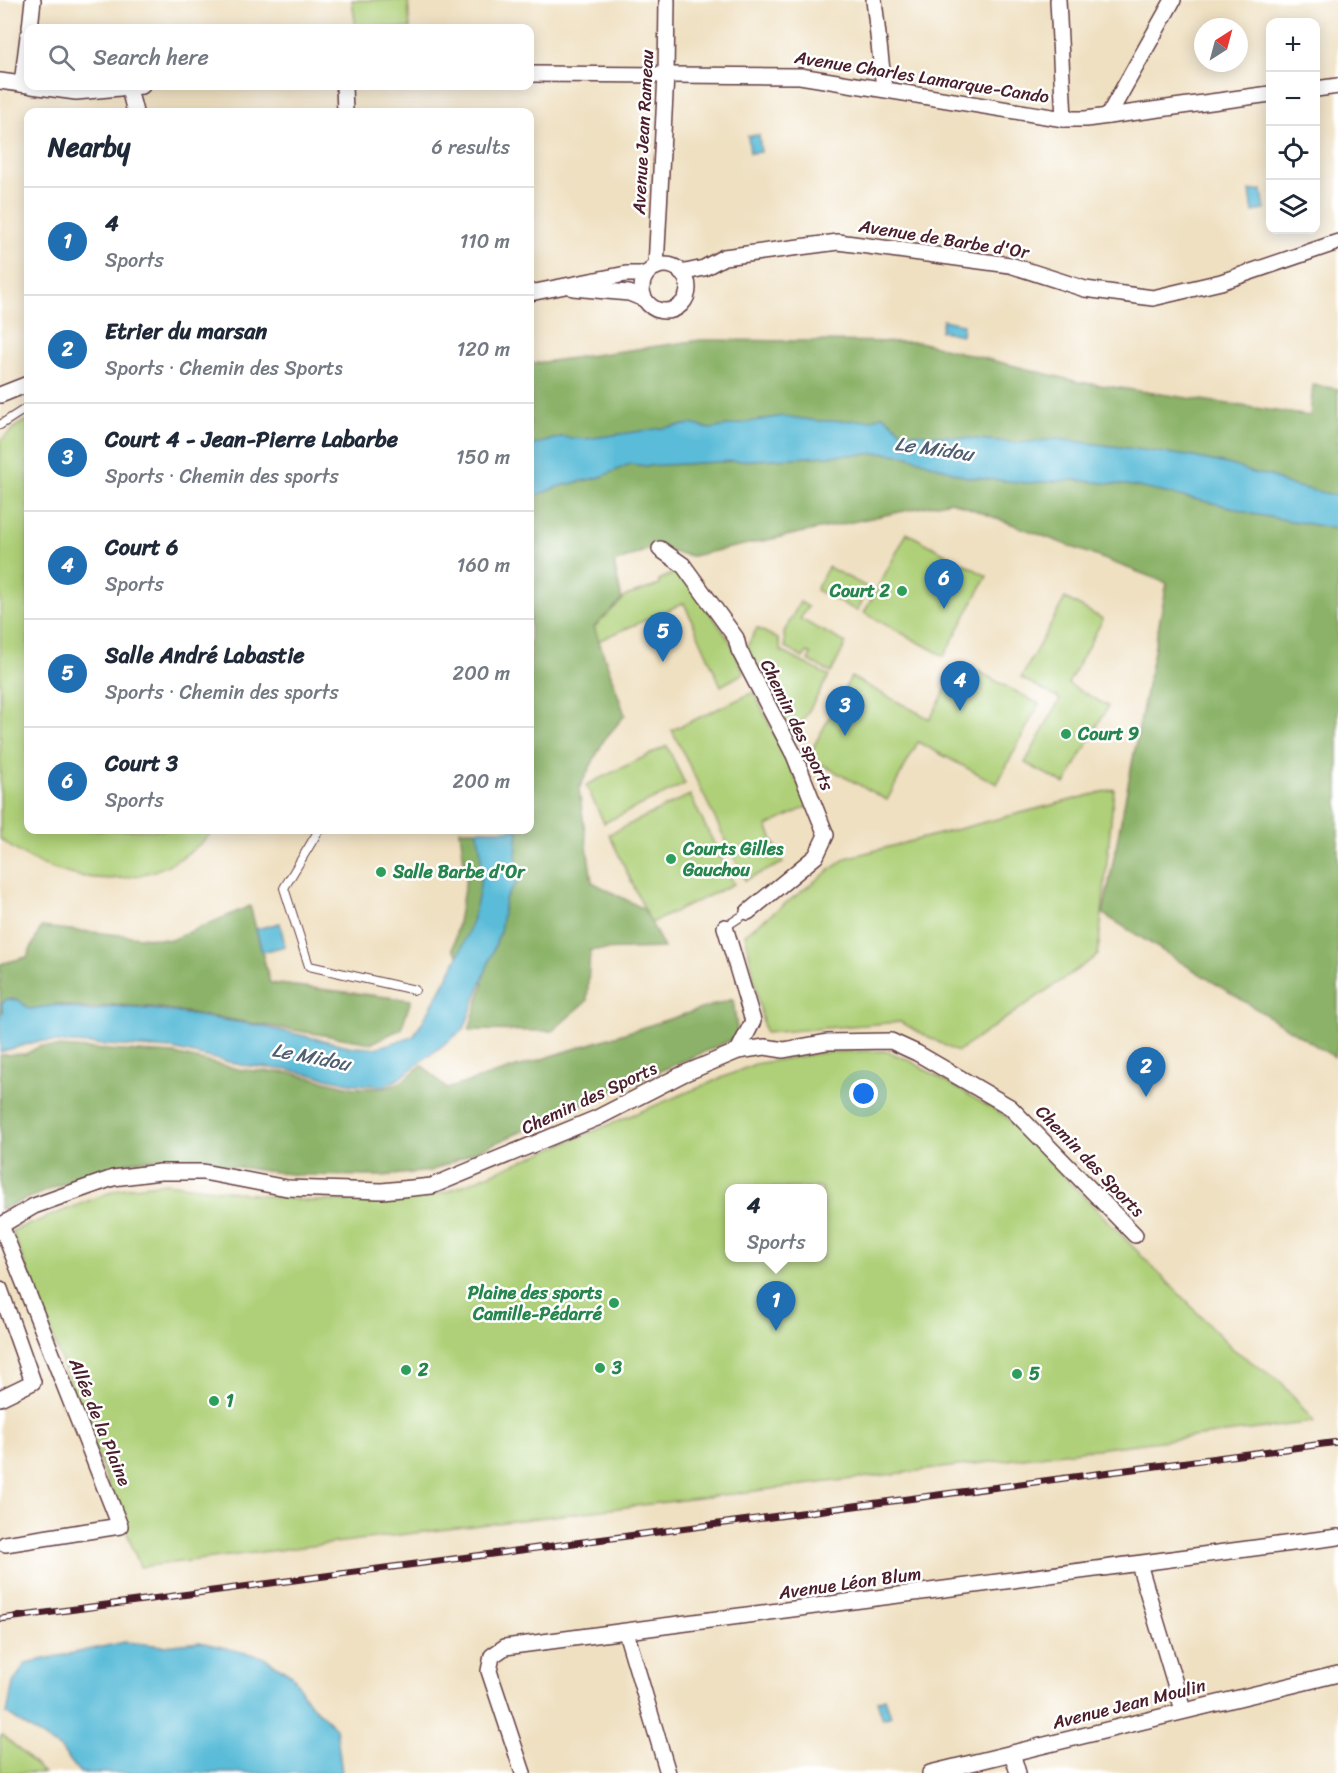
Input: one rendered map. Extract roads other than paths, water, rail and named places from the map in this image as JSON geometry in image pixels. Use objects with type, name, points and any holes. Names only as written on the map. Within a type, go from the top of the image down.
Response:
[{"type":"street","points":[[30,24],[33,0]]},
{"type":"street","name":"Avenue Jean Rameau","points":[[651,270],[666,75],[667,0]]},
{"type":"street","points":[[874,0],[884,88]]},
{"type":"street","points":[[1058,0],[1064,118]]},
{"type":"street","points":[[1108,116],[1173,0]]},
{"type":"street","name":"Avenue Charles Lamarque-Cando","points":[[534,74],[800,76],[1064,118],[1108,116],[1266,95]]},
{"type":"street","points":[[0,81],[24,84]]},
{"type":"street","points":[[1320,88],[1338,86]]},
{"type":"street","points":[[62,90],[76,92],[100,90]]},
{"type":"street","points":[[135,90],[135,108]]},
{"type":"street","points":[[344,90],[345,108]]},
{"type":"street","name":"Avenue de Barbe d'Or","points":[[681,273],[704,268],[724,257],[838,242],[1010,265],[1085,289],[1153,298],[1221,282],[1338,243]]},
{"type":"street","points":[[534,292],[670,266],[681,273],[688,288],[687,296],[678,308],[662,312],[649,306],[644,299],[641,286],[651,270]]},
{"type":"street","points":[[564,288],[629,293],[644,299]]},
{"type":"street","points":[[0,395],[24,386]]},
{"type":"street","name":"Chemin des sports","points":[[660,549],[684,565],[736,638],[739,650],[794,755],[826,835],[816,856],[748,912]]},
{"type":"street","points":[[726,927],[753,1021],[738,1051]]},
{"type":"street","name":"Chemin des Sports","points":[[1,1225],[34,1206],[113,1178],[160,1172],[203,1172],[287,1188],[382,1191],[432,1186],[597,1118],[683,1074],[738,1051],[765,1047],[784,1050],[827,1042],[891,1041],[1010,1107],[1135,1235]]},
{"type":"street","name":"Allée de la Plaine","points":[[1,1225],[120,1526],[5,1544]]},
{"type":"street","points":[[0,1289],[33,1382],[0,1398]]},
{"type":"street","name":"Avenue Léon Blum","points":[[523,1773],[489,1671],[492,1656],[505,1647],[1338,1537]]},
{"type":"street","points":[[1139,1564],[1183,1710]]},
{"type":"street","points":[[626,1632],[668,1773]]},
{"type":"street","name":"Avenue Jean Moulin","points":[[930,1773],[1338,1674]]},
{"type":"street","points":[[1012,1753],[1018,1773]]},
{"type":"lane","points":[[0,425],[24,410]]},
{"type":"lane","points":[[317,834],[284,888],[309,966],[415,990]]},
{"type":"lane","points":[[726,927],[748,912]]},
{"type":"water","points":[[759,135],[761,152],[750,153],[748,136]]},
{"type":"water","points":[[1262,190],[1265,210],[1253,212],[1250,191]]},
{"type":"water","points":[[943,320],[963,324],[962,335],[941,331]]},
{"type":"water","name":"Le Midou","points":[[883,415],[903,432],[1019,443],[1057,439],[1189,456],[1231,465],[1256,474],[1270,475],[1285,484],[1338,496],[1338,529],[1252,514],[1231,507],[1133,486],[1075,480],[1027,483],[966,477],[908,456],[883,453],[647,466],[630,464],[601,477],[560,486],[534,496],[534,445],[561,437],[585,439],[691,424],[710,429],[782,416],[819,421],[871,420]]},
{"type":"water","name":"Le Midou","points":[[477,834],[518,834],[516,856],[521,876],[505,899],[500,932],[464,1029],[398,1079],[384,1086],[354,1084],[290,1070],[241,1065],[173,1049],[39,1041],[0,1052],[0,1013],[3,1012],[1,1005],[6,999],[19,1000],[29,1009],[57,1005],[91,1011],[114,1006],[161,1010],[256,1025],[353,1047],[375,1048],[413,1037],[441,990],[466,938],[475,910],[480,883],[481,856]]},
{"type":"water","points":[[280,923],[285,946],[262,952],[256,929]]},
{"type":"water","points":[[125,1642],[164,1646],[200,1642],[263,1657],[292,1675],[309,1703],[336,1728],[342,1773],[80,1773],[61,1749],[7,1714],[13,1683],[26,1663]]},
{"type":"water","points":[[885,1698],[891,1716],[883,1719],[877,1701]]},
{"type":"railway","points":[[0,1619],[1338,1442]]},
{"type":"place","name":"Court 2","points":[[902,591]]},
{"type":"place","name":"Court 3","points":[[944,609]]},
{"type":"place","name":"Salle André Labastie","points":[[663,662]]},
{"type":"place","name":"Court 6","points":[[960,711]]},
{"type":"place","name":"Court 9","points":[[1066,734]]},
{"type":"place","name":"Court 4 - Jean-Pierre Labarbe","points":[[845,736]]},
{"type":"place","name":"Courts Gilles Gauchou","points":[[671,859]]},
{"type":"place","name":"Salle Barbe d'Or","points":[[381,872]]},
{"type":"place","name":"Etrier du marsan","points":[[1146,1097]]},
{"type":"place","name":"Plaine des sports Camille-Pédarré","points":[[614,1303]]},
{"type":"place","name":"4","points":[[776,1331]]},
{"type":"place","name":"3","points":[[600,1368]]},
{"type":"place","name":"2","points":[[406,1370]]},
{"type":"place","name":"5","points":[[1017,1374]]},
{"type":"place","name":"1","points":[[214,1401]]}]
